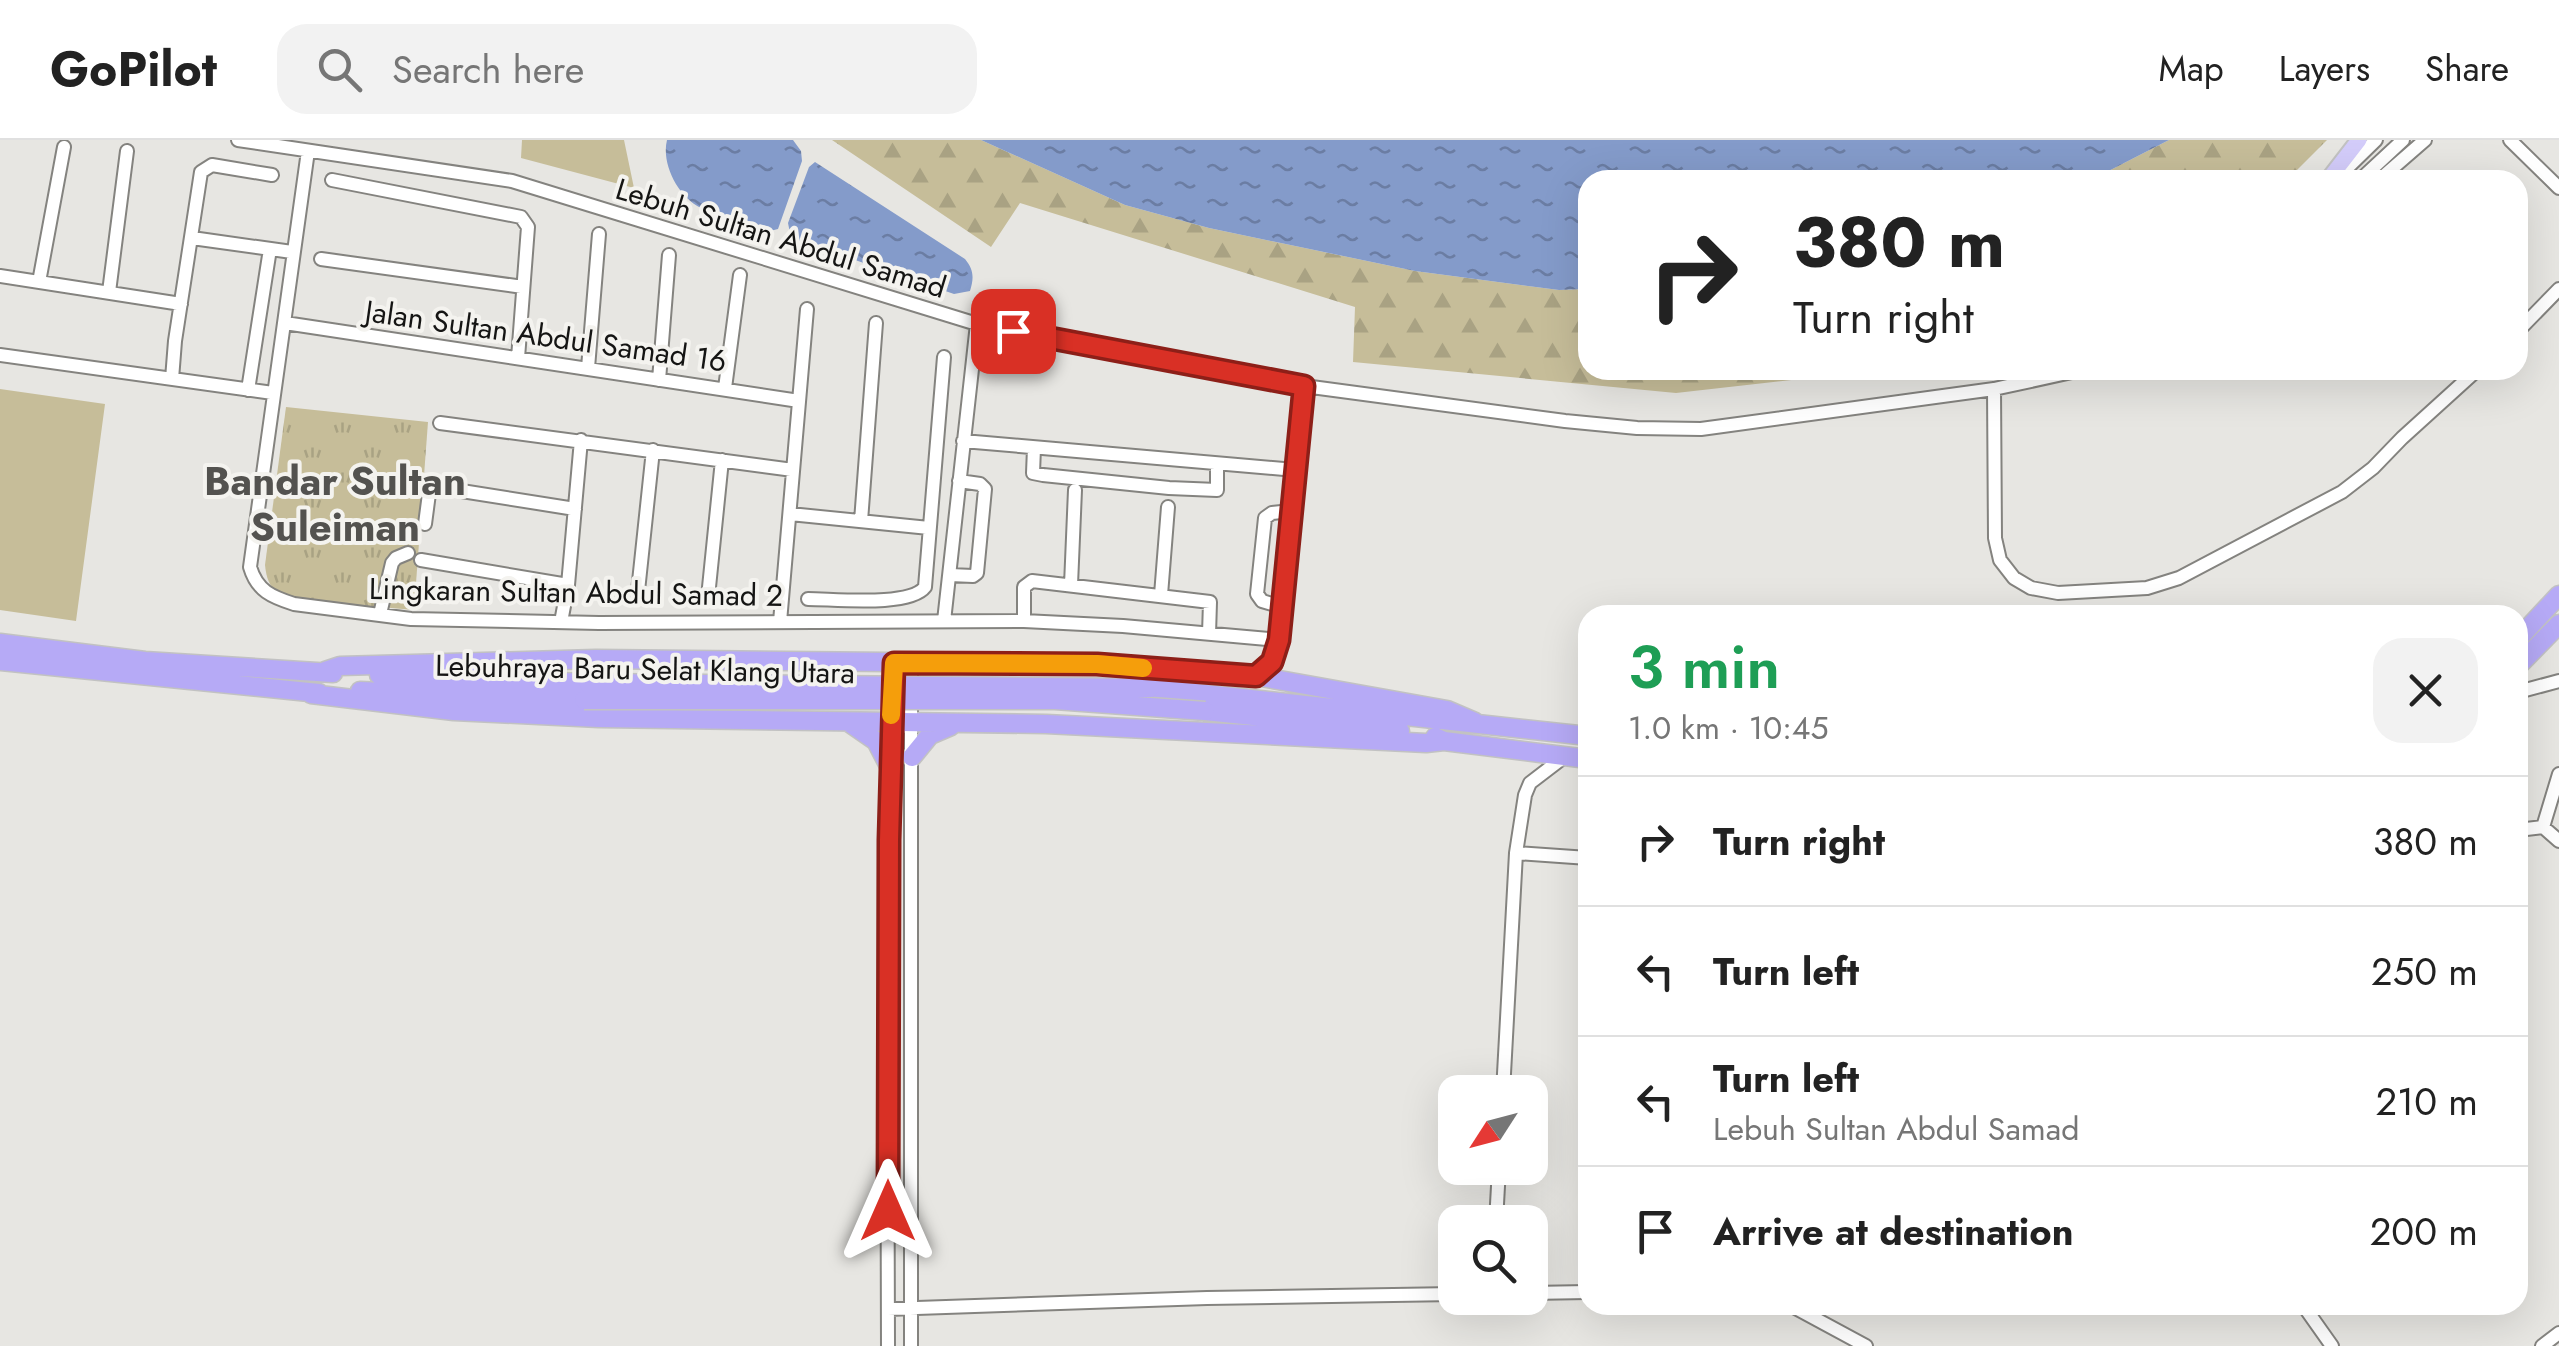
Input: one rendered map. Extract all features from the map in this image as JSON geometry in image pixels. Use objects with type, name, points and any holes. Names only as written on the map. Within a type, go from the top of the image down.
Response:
[{"type":"highway","points":[[2528,628],[2559,595]]},
{"type":"highway","points":[[2528,656],[2559,624]]},
{"type":"highway","name":"Lebuhraya Baru Selat Klang Utara","points":[[0,643],[145,661],[586,691],[1056,700],[1205,710],[1426,734],[1444,742],[1578,759]]},
{"type":"highway","name":"Lebuhraya Baru Selat Klang Utara","points":[[0,660],[312,694],[336,690],[1150,688],[1578,735]]},
{"type":"highway","points":[[325,671],[340,666],[576,660],[1097,664],[1256,676],[1447,710],[1475,722]]},
{"type":"highway","points":[[312,694],[454,712],[599,718],[1046,724],[1444,742]]},
{"type":"highway","points":[[850,722],[876,741],[890,768]]},
{"type":"highway","points":[[912,757],[930,735],[961,723]]},
{"type":"main road","points":[[2340,170],[2359,148]]},
{"type":"street","name":"Lebuh Sultan Abdul Samad","points":[[238,140],[512,181],[977,324],[1304,386],[1565,421],[1700,429],[2036,380]]},
{"type":"street","points":[[2359,148],[2376,140]]},
{"type":"street","points":[[2379,170],[2403,140]]},
{"type":"street","points":[[2382,170],[2425,140]]},
{"type":"street","points":[[2510,140],[2559,188]]},
{"type":"street","points":[[39,282],[64,147]]},
{"type":"street","points":[[109,292],[126,151]]},
{"type":"street","name":"Lingkaran Sultan Abdul Samad 2","points":[[308,151],[250,567],[263,591],[294,604],[410,618],[562,622],[1024,621],[1279,640]]},
{"type":"street","points":[[172,379],[202,172],[212,165],[272,175]]},
{"type":"street","points":[[332,180],[526,221],[518,358]]},
{"type":"street","points":[[588,368],[599,234]]},
{"type":"street","points":[[192,238],[292,252]]},
{"type":"street","points":[[248,390],[270,249]]},
{"type":"street","points":[[658,380],[669,255]]},
{"type":"street","points":[[320,259],[524,287]]},
{"type":"street","points":[[725,388],[740,275]]},
{"type":"street","points":[[0,276],[182,304]]},
{"type":"street","points":[[2528,321],[2559,289]]},
{"type":"street","points":[[780,622],[808,309]]},
{"type":"street","name":"Jalan Sultan Abdul Samad 16","points":[[285,323],[800,401]]},
{"type":"street","points":[[861,521],[876,323]]},
{"type":"street","points":[[944,621],[977,324]]},
{"type":"street","points":[[0,355],[273,393]]},
{"type":"street","points":[[808,599],[901,599],[917,596],[925,587],[944,357]]},
{"type":"street","points":[[1994,389],[1995,538],[2000,560],[2014,578],[2032,588],[2058,593],[2147,588],[2179,578],[2265,534],[2342,492],[2466,380]]},
{"type":"street","points":[[1256,676],[1272,662],[1279,640],[1304,386]]},
{"type":"street","points":[[440,422],[794,470]]},
{"type":"street","points":[[562,622],[581,440]]},
{"type":"street","points":[[963,441],[1296,470]]},
{"type":"street","points":[[1034,448],[1034,472],[1042,476],[1169,488],[1217,490],[1217,464]]},
{"type":"street","points":[[638,591],[653,450]]},
{"type":"street","points":[[708,597],[722,460]]},
{"type":"street","points":[[950,575],[976,575],[979,556],[985,489],[980,484],[959,482]]},
{"type":"street","points":[[424,524],[430,486],[574,509]]},
{"type":"street","points":[[1070,585],[1075,490]]},
{"type":"street","points":[[1162,595],[1168,506]]},
{"type":"street","points":[[1282,607],[1262,600],[1258,594],[1265,518],[1272,513],[1292,512]]},
{"type":"street","points":[[790,514],[929,528]]},
{"type":"street","points":[[380,614],[396,558],[414,556],[568,585]]},
{"type":"street","points":[[1024,621],[1024,587],[1032,581],[1210,602],[1209,634]]},
{"type":"street","points":[[1279,640],[1288,683]]},
{"type":"street","points":[[902,663],[912,722],[911,1346]]},
{"type":"street","points":[[888,1346],[890,768],[891,722],[902,663]]},
{"type":"street","points":[[2528,689],[2559,681]]},
{"type":"street","points":[[1504,1075],[1516,853],[1524,795],[1530,784],[1564,757]]},
{"type":"street","points":[[2543,827],[2559,774]]},
{"type":"street","points":[[2528,829],[2543,827],[2559,841]]},
{"type":"street","points":[[1516,853],[1578,857]]},
{"type":"street","points":[[888,1112],[910,1112]]},
{"type":"street","points":[[1548,1293],[1578,1292]]},
{"type":"street","points":[[888,1309],[1438,1294]]},
{"type":"street","points":[[1809,1315],[1866,1346]]},
{"type":"street","points":[[2310,1315],[2332,1346]]},
{"type":"street","points":[[2542,1346],[2559,1333]]},
{"type":"green space","points":[[522,140],[624,140],[634,188],[521,158]]},
{"type":"green space","points":[[832,140],[981,140],[1125,205],[1209,228],[1415,271],[1578,289],[1578,380],[1792,380],[1676,393],[1353,362],[1355,307],[1020,203],[991,247]]},
{"type":"green space","points":[[2169,140],[2327,140],[2297,170],[2110,170]]},
{"type":"green space","points":[[0,389],[105,404],[76,621],[0,610]]},
{"type":"green space","points":[[286,407],[428,422],[414,610],[289,599],[271,586],[265,565]]},
{"type":"water","points":[[667,140],[793,140],[801,151],[802,161],[778,229],[770,231],[693,203],[669,169]]},
{"type":"water","points":[[981,140],[2169,140],[2110,170],[1578,170],[1578,289],[1415,271],[1209,228],[1125,205]]},
{"type":"water","points":[[815,162],[965,259],[972,274],[970,291],[954,294],[791,238],[788,223],[809,167]]},
{"type":"slow traffic","points":[[891,715],[894,663],[1097,664],[1143,668]]},
{"type":"district","name":"Bandar Sultan Suleiman","points":[[335,504]]},
{"type":"route","points":[[888,1211],[889,840],[894,663],[1097,664],[1256,676],[1272,662],[1279,640],[1304,386],[1013,331]]}]
